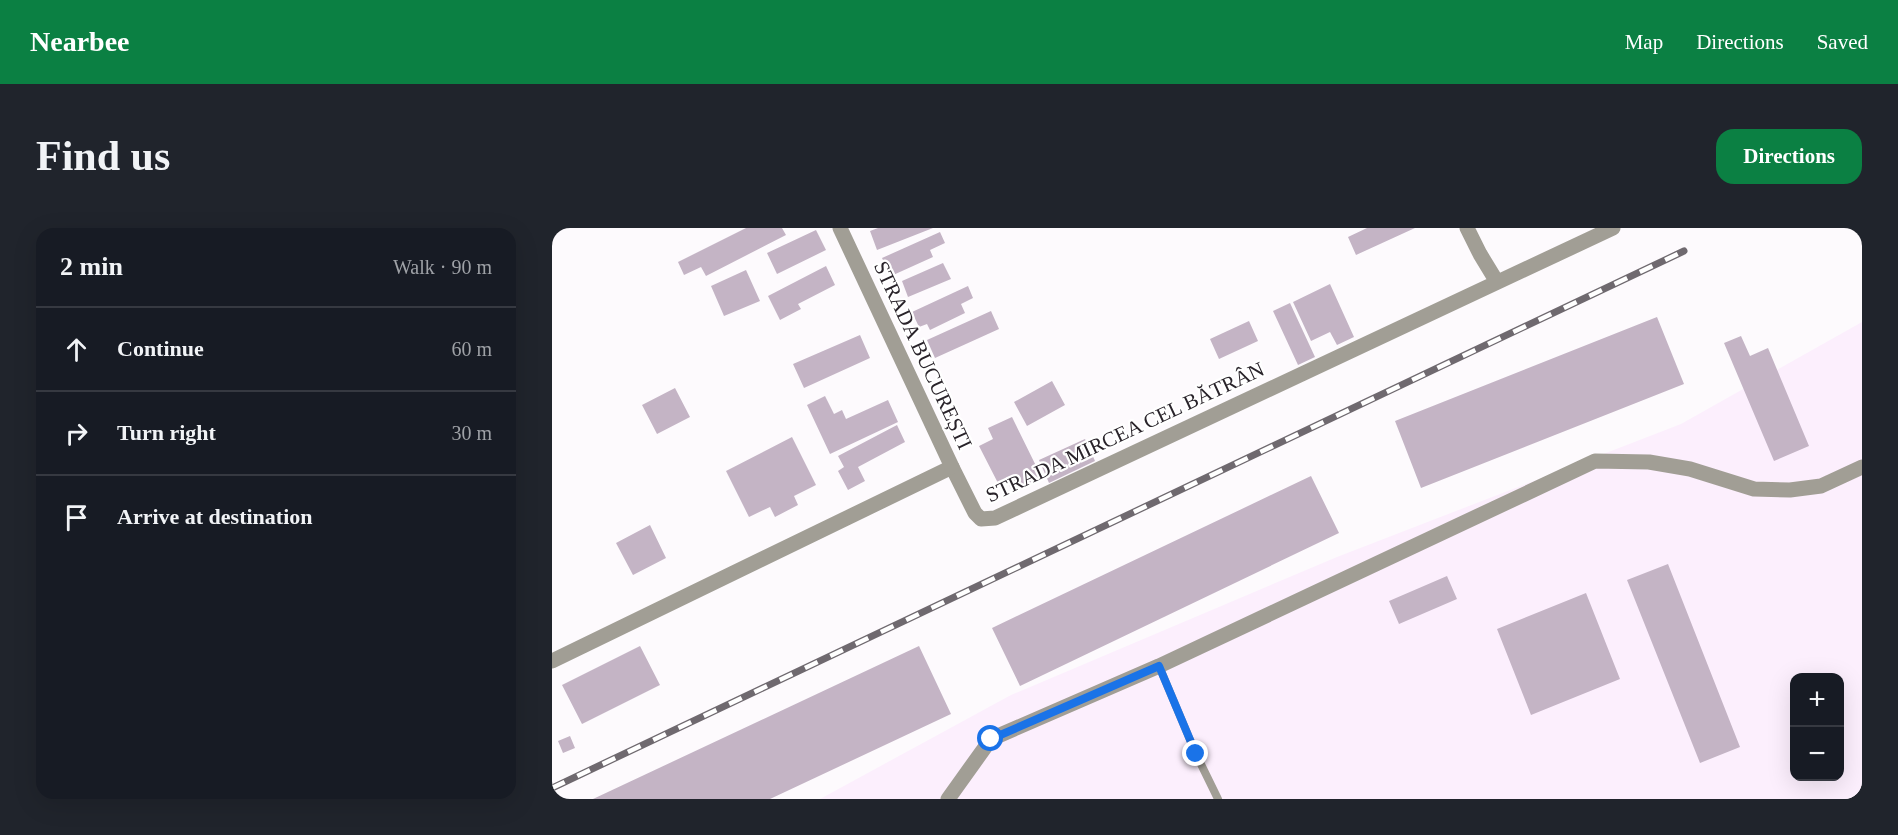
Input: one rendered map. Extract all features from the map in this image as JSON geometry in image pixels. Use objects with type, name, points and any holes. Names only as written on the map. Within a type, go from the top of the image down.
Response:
[{"type":"street","name":"STRADA BUCUREȘTI","points":[[840,228],[952,466]]},
{"type":"street","points":[[1467,228],[1479,254],[1497,282]]},
{"type":"street","name":"STRADA MIRCEA CEL BĂTRÂN","points":[[952,466],[975,513],[981,519],[995,518],[1613,228]]},
{"type":"street","points":[[948,799],[991,739],[1159,666],[1595,461],[1649,462],[1690,469],[1754,489],[1790,490],[1821,486],[1862,467]]},
{"type":"street","points":[[552,661],[952,466]]},
{"type":"lane","points":[[1159,666],[1196,754],[1218,799]]},
{"type":"shaded area","points":[[1862,322],[1862,799],[820,799],[1011,695],[1337,557],[1681,424]]},
{"type":"building","points":[[746,228],[782,228],[786,235],[706,276],[701,267],[684,275],[678,262]]},
{"type":"building","points":[[878,228],[933,228],[877,250],[870,231]]},
{"type":"building","points":[[1367,228],[1415,228],[1356,255],[1348,237]]},
{"type":"building","points":[[816,230],[826,250],[777,274],[767,253]]},
{"type":"building","points":[[940,232],[945,243],[930,250],[933,257],[891,276],[882,258]]},
{"type":"building","points":[[943,263],[951,279],[908,297],[902,281]]},
{"type":"building","points":[[826,266],[835,285],[798,304],[801,309],[780,320],[768,296]]},
{"type":"building","points":[[746,270],[760,301],[724,316],[711,286]]},
{"type":"building","points":[[1330,284],[1354,337],[1337,345],[1330,332],[1311,341],[1293,302]]},
{"type":"building","points":[[968,286],[973,298],[961,304],[965,313],[930,330],[927,324],[919,327],[912,312]]},
{"type":"building","points":[[1290,303],[1315,357],[1298,365],[1273,311]]},
{"type":"building","points":[[991,311],[999,329],[935,358],[927,340]]},
{"type":"building","points":[[1657,317],[1684,384],[1421,488],[1395,421]]},
{"type":"building","points":[[1249,321],[1258,341],[1219,359],[1210,339]]},
{"type":"building","points":[[860,335],[870,358],[804,388],[793,364]]},
{"type":"building","points":[[1741,336],[1750,356],[1768,348],[1809,446],[1774,461],[1724,343]]},
{"type":"building","points":[[1052,381],[1065,405],[1027,426],[1014,402]]},
{"type":"building","points":[[675,388],[690,417],[657,434],[642,405]]},
{"type":"building","points":[[825,396],[834,414],[842,410],[846,419],[888,400],[898,422],[830,454],[807,405]]},
{"type":"building","points":[[1012,417],[1042,478],[1013,493],[1008,483],[1000,487],[979,446],[993,439],[988,428]]},
{"type":"building","points":[[897,425],[905,442],[858,467],[865,481],[848,490],[838,471],[844,467],[838,456]]},
{"type":"building","points":[[792,437],[816,485],[794,496],[798,505],[775,517],[770,507],[749,517],[726,471]]},
{"type":"building","points":[[1085,439],[1095,461],[1049,483],[1039,460]]},
{"type":"building","points":[[1311,476],[1339,533],[1020,686],[992,628]]},
{"type":"building","points":[[650,525],[666,558],[633,575],[616,543]]},
{"type":"building","points":[[1668,564],[1740,747],[1700,763],[1627,580]]},
{"type":"building","points":[[1447,576],[1457,599],[1399,624],[1389,601]]},
{"type":"building","points":[[1586,593],[1620,679],[1531,715],[1497,629]]},
{"type":"building","points":[[640,646],[660,685],[582,724],[562,685]]},
{"type":"building","points":[[919,646],[951,714],[770,799],[593,799]]},
{"type":"building","points":[[570,736],[575,748],[563,753],[558,741]]},
{"type":"railway","points":[[552,788],[1684,251]]},
{"type":"route","points":[[991,739],[1159,666],[1196,754]]}]
